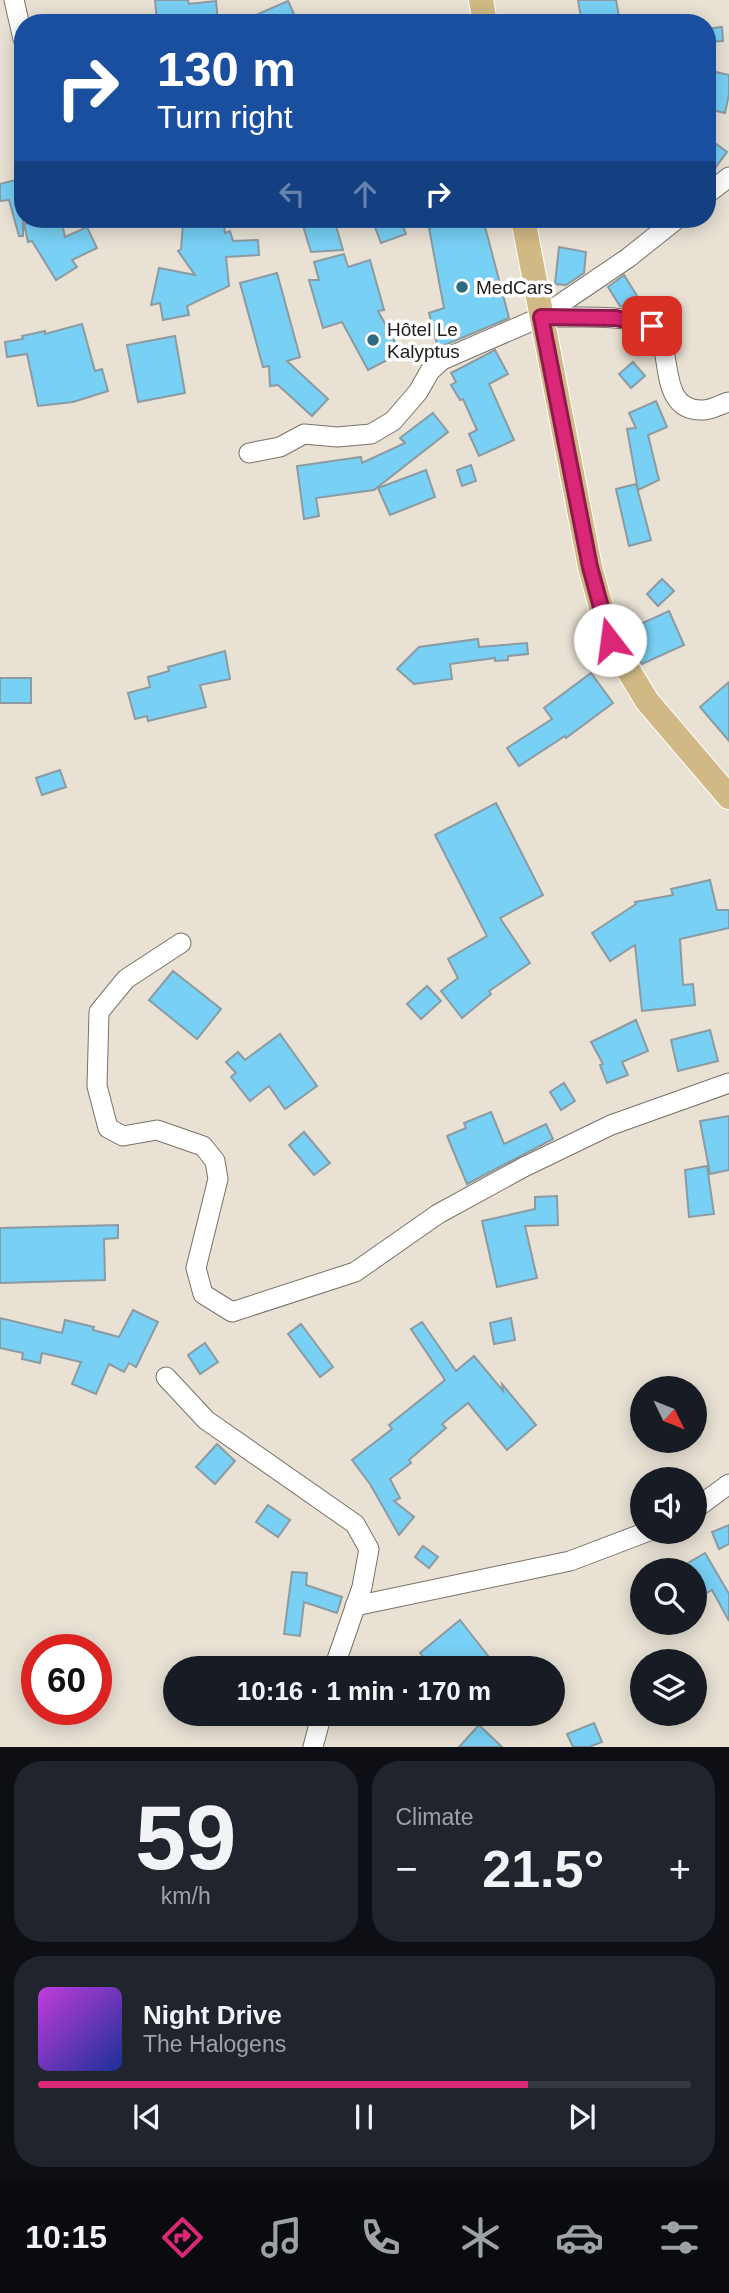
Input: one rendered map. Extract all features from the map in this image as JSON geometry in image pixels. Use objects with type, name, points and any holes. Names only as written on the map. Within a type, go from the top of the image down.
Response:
[{"type":"main road","points":[[525,228],[590,567],[610,640],[647,701],[729,797]]},
{"type":"street","points":[[249,453],[280,447],[304,434],[337,437],[371,433],[393,421],[442,360],[541,317],[628,258],[666,228]]},
{"type":"street","points":[[541,317],[616,318],[652,326],[659,335],[673,396],[686,406],[703,410],[729,402]]},
{"type":"street","points":[[181,943],[126,979],[99,1012],[97,1086],[108,1128],[123,1136],[157,1130],[203,1146],[215,1161],[218,1179],[196,1268],[203,1294],[232,1312],[355,1272],[438,1214],[524,1167],[611,1125],[729,1083]]},
{"type":"street","points":[[166,1377],[206,1420],[355,1524],[369,1549],[362,1587],[338,1656]]},
{"type":"street","points":[[707,1501],[729,1485]]},
{"type":"street","points":[[355,1606],[570,1561],[630,1538]]},
{"type":"street","points":[[313,1747],[319,1726]]},
{"type":"building","points":[[155,0],[188,0],[189,4],[216,1],[217,14],[156,14]]},
{"type":"building","points":[[578,0],[616,0],[619,14],[580,14]]},
{"type":"building","points":[[288,1],[294,14],[258,14]]},
{"type":"building","points":[[722,27],[723,41],[716,41],[716,28]]},
{"type":"building","points":[[716,72],[729,75],[725,113],[716,111]]},
{"type":"building","points":[[716,144],[727,152],[716,167]]},
{"type":"building","points":[[14,180],[14,218],[9,200],[0,201],[0,184]]},
{"type":"building","points":[[17,228],[23,228],[23,236],[19,236]]},
{"type":"building","points":[[25,228],[63,228],[65,237],[87,228],[97,248],[72,260],[77,267],[56,280],[32,241],[28,242]]},
{"type":"building","points":[[183,228],[224,228],[225,233],[230,231],[233,241],[258,240],[259,255],[226,257],[229,286],[187,306],[189,315],[163,320],[160,303],[151,305],[159,268],[195,275],[178,251],[181,249]]},
{"type":"building","points":[[304,228],[337,228],[343,250],[311,252]]},
{"type":"building","points":[[375,228],[404,228],[406,234],[381,243]]},
{"type":"building","name":"MedCars","points":[[429,228],[485,228],[509,318],[438,348],[429,313],[444,308]]},
{"type":"building","points":[[559,247],[586,252],[584,273],[566,285],[555,284]]},
{"type":"building","points":[[344,254],[348,267],[370,260],[384,310],[378,311],[401,353],[368,370],[342,322],[323,328],[309,280],[319,280],[314,262]]},
{"type":"building","points":[[277,273],[300,357],[287,361],[328,399],[312,416],[278,385],[270,386],[269,366],[263,367],[240,283]]},
{"type":"building","points":[[624,275],[639,299],[627,307],[620,306],[608,287]]},
{"type":"building","points":[[82,324],[95,371],[102,369],[108,391],[73,402],[38,406],[27,354],[7,357],[5,342]]},
{"type":"building","points":[[175,336],[185,393],[138,402],[127,345]]},
{"type":"building","points":[[495,350],[508,374],[489,384],[514,440],[479,456],[469,434],[477,430],[463,399],[460,400],[451,385],[456,382],[451,373]]},
{"type":"building","points":[[633,362],[645,376],[631,388],[619,374]]},
{"type":"building","points":[[656,401],[667,427],[648,435],[659,480],[638,490],[627,429],[636,428],[629,413]]},
{"type":"building","points":[[433,413],[448,432],[374,490],[316,498],[319,516],[304,519],[297,466],[361,457],[362,463],[405,443],[400,438]]},
{"type":"building","points":[[471,465],[476,481],[462,486],[457,470]]},
{"type":"building","points":[[426,470],[435,497],[390,515],[378,488]]},
{"type":"building","points":[[636,484],[651,540],[629,546],[616,489]]},
{"type":"building","points":[[662,579],[674,591],[658,606],[647,594]]},
{"type":"building","points":[[669,611],[684,645],[642,664],[623,632]]},
{"type":"building","points":[[478,639],[479,647],[527,643],[528,654],[508,656],[508,660],[495,661],[495,658],[450,664],[452,679],[414,684],[397,669],[419,647]]},
{"type":"building","points":[[225,651],[230,679],[200,685],[206,707],[148,721],[147,716],[135,719],[128,693],[150,687],[148,677],[169,671],[168,667]]},
{"type":"building","points":[[591,673],[613,703],[566,738],[565,736],[519,766],[507,748],[552,719],[544,708]]},
{"type":"building","points":[[0,678],[31,678],[31,703],[0,703]]},
{"type":"building","points":[[729,682],[729,741],[700,707]]},
{"type":"building","points":[[60,770],[66,787],[42,795],[36,778]]},
{"type":"building","points":[[496,803],[543,895],[500,918],[530,963],[489,991],[491,994],[462,1018],[441,991],[458,978],[448,959],[487,936],[435,835]]},
{"type":"building","points":[[710,880],[717,910],[729,910],[729,928],[680,939],[683,985],[693,984],[695,1005],[642,1011],[635,945],[610,961],[592,933],[636,904],[635,902],[673,895],[671,889]]},
{"type":"building","points":[[173,971],[221,1009],[197,1039],[149,1000]]},
{"type":"building","points":[[427,986],[441,1001],[421,1019],[407,1004]]},
{"type":"building","points":[[636,1020],[648,1051],[622,1062],[628,1075],[607,1083],[600,1065],[603,1064],[591,1042]]},
{"type":"building","points":[[710,1030],[718,1061],[678,1071],[671,1040]]},
{"type":"building","points":[[280,1034],[317,1086],[285,1109],[269,1086],[250,1101],[231,1077],[236,1073],[226,1062],[238,1052],[245,1060]]},
{"type":"building","points":[[564,1083],[575,1101],[561,1110],[550,1092]]},
{"type":"building","points":[[491,1112],[504,1144],[546,1124],[553,1139],[467,1184],[447,1136],[466,1128],[464,1123]]},
{"type":"building","points":[[729,1116],[729,1170],[710,1174],[700,1121]]},
{"type":"building","points":[[304,1132],[330,1163],[314,1175],[289,1145]]},
{"type":"building","points":[[707,1166],[714,1214],[689,1217],[685,1170]]},
{"type":"building","points":[[557,1196],[558,1225],[525,1226],[537,1278],[497,1287],[482,1221],[535,1209],[535,1197]]},
{"type":"building","points":[[118,1225],[118,1238],[104,1239],[105,1280],[0,1283],[0,1228]]},
{"type":"building","points":[[133,1310],[158,1322],[136,1367],[129,1363],[124,1372],[109,1364],[96,1394],[72,1384],[81,1362],[42,1353],[40,1363],[22,1359],[23,1353],[0,1348],[0,1318],[62,1333],[65,1320],[119,1337]]},
{"type":"building","points":[[511,1318],[515,1340],[494,1344],[490,1323]]},
{"type":"building","points":[[422,1322],[456,1371],[474,1356],[503,1391],[502,1384],[536,1425],[507,1450],[468,1403],[442,1424],[446,1428],[409,1460],[411,1463],[390,1479],[400,1498],[394,1501],[414,1517],[399,1535],[370,1484],[352,1460],[392,1429],[389,1425],[445,1380],[411,1329]]},
{"type":"building","points":[[301,1324],[333,1367],[320,1377],[288,1334]]},
{"type":"building","points":[[205,1343],[218,1362],[200,1374],[188,1355]]},
{"type":"building","points":[[217,1444],[235,1461],[215,1484],[196,1467]]},
{"type":"building","points":[[268,1505],[290,1520],[278,1537],[256,1522]]},
{"type":"building","points":[[729,1525],[729,1544],[719,1549],[712,1532]]},
{"type":"building","points":[[423,1546],[438,1557],[429,1568],[415,1557]]},
{"type":"building","points":[[705,1553],[729,1594],[729,1621],[712,1590],[707,1593],[707,1558],[696,1558]]},
{"type":"building","points":[[292,1572],[307,1573],[306,1585],[342,1597],[337,1613],[304,1602],[300,1636],[284,1634]]},
{"type":"building","points":[[460,1620],[488,1656],[422,1656],[420,1653]]},
{"type":"building","points":[[594,1723],[602,1742],[589,1747],[573,1747],[567,1734]]},
{"type":"building","points":[[480,1726],[502,1747],[459,1747]]},
{"type":"place","name":"MedCars","points":[[462,287]]},
{"type":"place","name":"Hôtel Le Kalyptus","points":[[373,340]]},
{"type":"route","points":[[610,640],[590,567],[541,317],[616,318],[652,326]]}]
